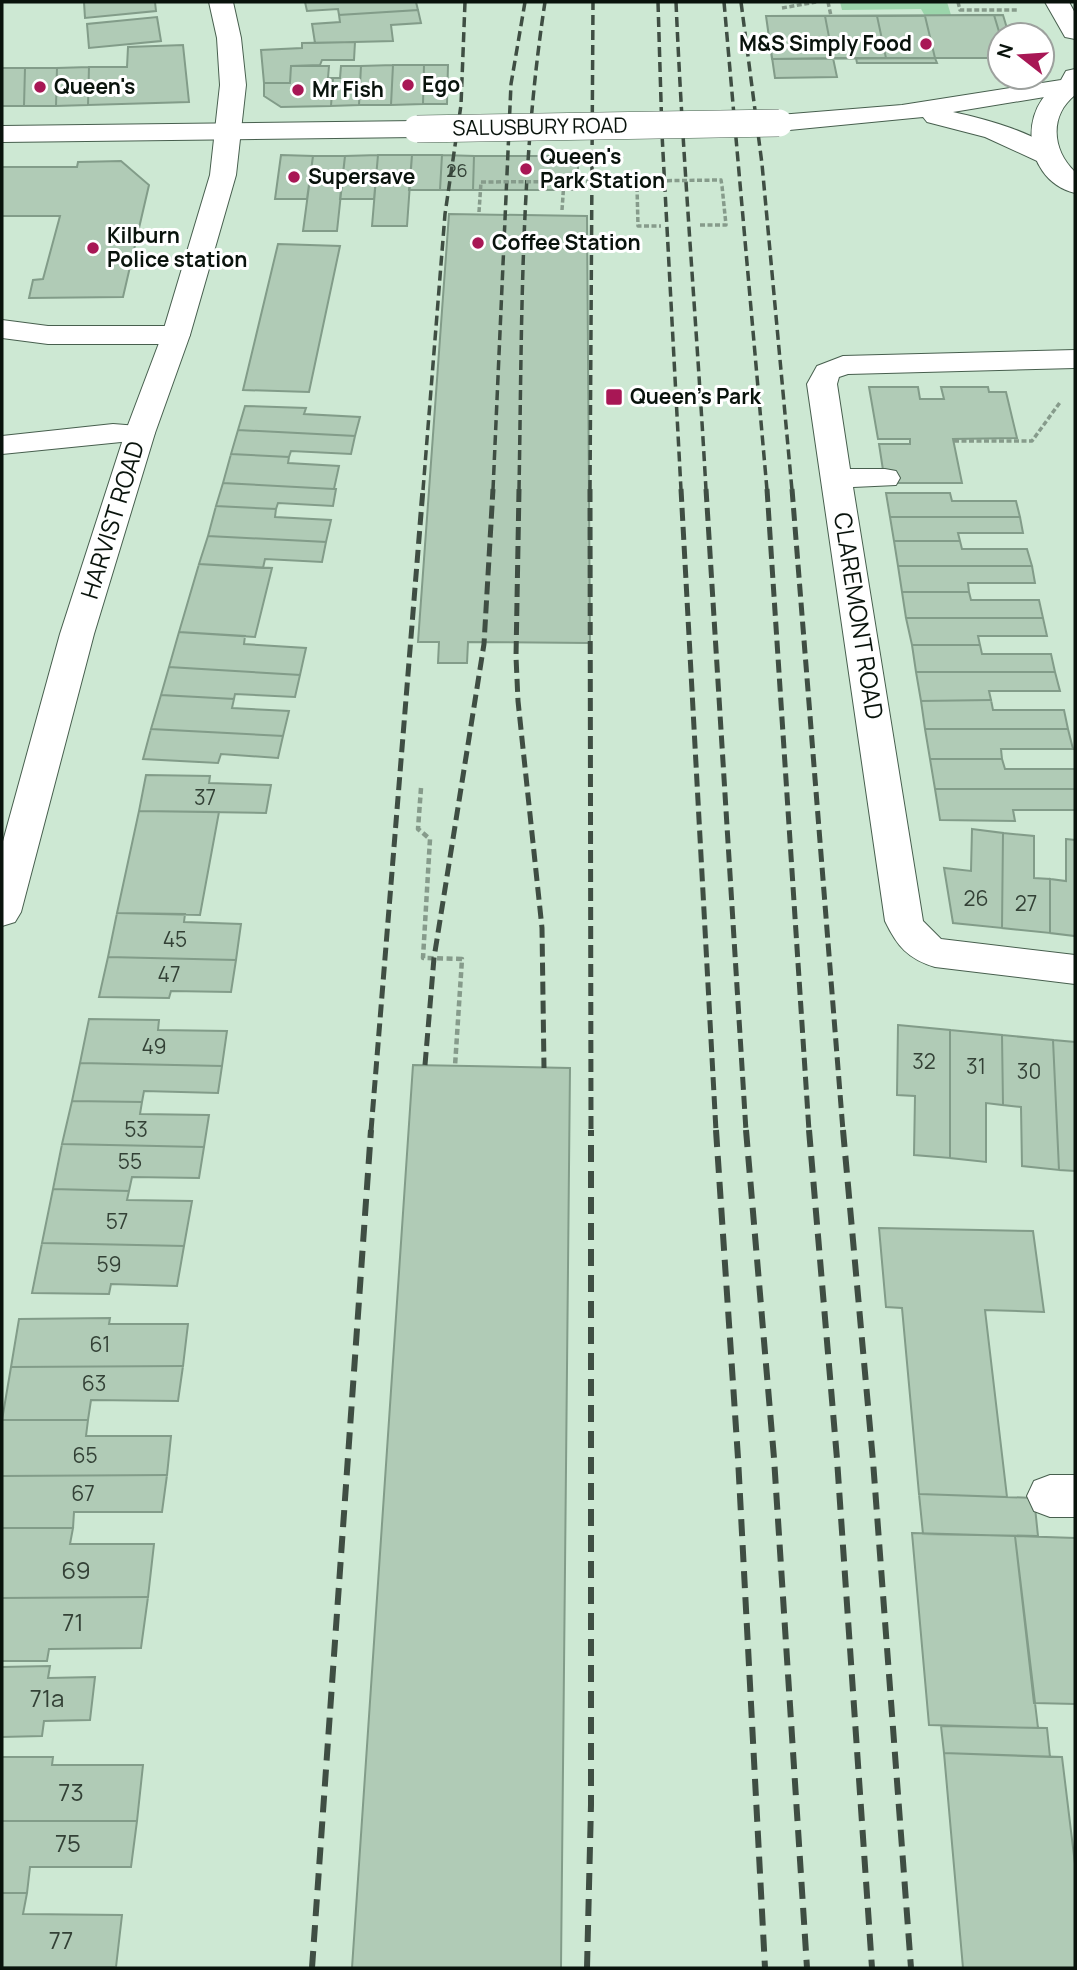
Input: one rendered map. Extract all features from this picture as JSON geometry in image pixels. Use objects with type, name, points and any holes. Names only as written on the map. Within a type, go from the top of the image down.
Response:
[{"type":"street","name":"HARVIST ROAD","points":[[2,912],[78,634],[140,433],[176,335],[223,175],[233,85],[229,38],[222,2]]},
{"type":"street","points":[[1059,6],[1075,34]]},
{"type":"street","name":"SALUSBURY ROAD","points":[[2,134],[779,123],[902,113],[1074,83]]},
{"type":"street","points":[[1048,158],[1042,133],[1046,115],[1052,104],[1074,83]]},
{"type":"street","points":[[902,113],[986,126],[1013,136],[1048,158],[1075,185]]},
{"type":"street","points":[[2,329],[47,335],[176,335]]},
{"type":"street","name":"CLAREMONT ROAD","points":[[1072,375],[843,365],[827,372],[822,384],[904,921],[912,938],[921,948],[950,957],[1075,969]]},
{"type":"street","points":[[2,445],[113,433],[140,433]]},
{"type":"street","points":[[837,478],[885,478]]},
{"type":"path","points":[[782,8],[817,2]]},
{"type":"path","points":[[828,2],[831,16]]},
{"type":"path","points":[[958,2],[960,10],[1059,6]]},
{"type":"path","points":[[479,212],[481,183],[721,180],[726,225],[700,225]]},
{"type":"path","points":[[562,210],[564,181]]},
{"type":"path","points":[[637,181],[638,226],[661,226]]},
{"type":"path","points":[[954,441],[1032,441],[1072,375]]},
{"type":"path","points":[[421,788],[418,829],[430,839],[423,958],[462,959],[455,1066]]},
{"type":"green space","points":[[840,2],[947,2],[951,15],[925,16],[921,9],[842,10]]},
{"type":"building","points":[[84,2],[155,2],[156,11],[85,18]]},
{"type":"building","points":[[305,2],[416,2],[418,10],[339,15],[338,9],[307,11]]},
{"type":"building","points":[[418,10],[421,23],[391,25],[393,41],[315,43],[312,24],[340,22],[339,15]]},
{"type":"building","points":[[994,15],[996,21],[986,21],[986,58],[833,58],[837,77],[775,78],[766,16]]},
{"type":"building","points":[[1003,15],[1005,21],[986,21],[986,58],[935,58],[937,63],[857,63],[856,58],[772,59],[766,16]]},
{"type":"building","points":[[766,16],[925,16],[935,58],[772,59]]},
{"type":"building","points":[[766,16],[825,16],[833,58],[772,59]]},
{"type":"building","points":[[766,16],[877,16],[886,58],[772,59]]},
{"type":"building","points":[[157,17],[161,41],[89,48],[87,24]]},
{"type":"building","points":[[355,42],[354,60],[322,60],[320,65],[291,66],[290,83],[264,83],[261,50],[302,48],[302,43]]},
{"type":"building","points":[[183,45],[189,102],[88,105],[89,67],[127,67],[128,47]]},
{"type":"building","name":"Ego","points":[[393,65],[424,65],[423,104],[391,105]]},
{"type":"building","points":[[393,65],[391,105],[359,105],[361,66]]},
{"type":"building","points":[[424,65],[448,65],[447,104],[423,104]]},
{"type":"building","name":"Mr Fish","points":[[291,66],[329,66],[328,78],[333,78],[331,106],[281,107],[264,96],[264,83],[290,83]]},
{"type":"building","points":[[341,66],[361,66],[359,105],[331,106],[333,78],[340,78]]},
{"type":"building","points":[[89,67],[88,105],[56,106],[57,68]]},
{"type":"building","points":[[2,68],[25,68],[24,106],[2,106]]},
{"type":"building","name":"Queen's","points":[[25,68],[57,68],[56,106],[24,106]]},
{"type":"building","name":"Supersave","points":[[281,155],[313,156],[307,199],[275,199]]},
{"type":"building","points":[[378,155],[374,199],[340,199],[345,156]]},
{"type":"building","points":[[378,155],[412,155],[407,226],[372,226]]},
{"type":"building","points":[[412,155],[442,155],[440,190],[409,190]]},
{"type":"building","points":[[442,155],[474,156],[473,190],[440,190]]},
{"type":"building","points":[[313,156],[345,156],[337,231],[303,231]]},
{"type":"building","name":"Queen's Park Station","points":[[474,156],[578,156],[578,190],[473,190]]},
{"type":"building","name":"Kilburn Police station","points":[[121,161],[149,185],[123,297],[29,298],[33,280],[43,279],[60,216],[2,216],[2,167],[77,167],[78,162]]},
{"type":"building","points":[[449,214],[587,216],[590,643],[468,642],[467,663],[438,663],[439,642],[418,642]]},
{"type":"building","points":[[278,244],[340,246],[309,392],[243,390]]},
{"type":"building","points":[[869,387],[918,387],[920,399],[944,399],[941,387],[988,387],[989,392],[1006,392],[1017,438],[953,439],[962,483],[885,483],[879,444],[910,444],[910,439],[878,439]]},
{"type":"building","points":[[245,406],[306,408],[304,414],[360,417],[355,436],[238,430]]},
{"type":"building","points":[[238,430],[355,436],[351,454],[291,451],[289,457],[231,454]]},
{"type":"building","points":[[231,454],[289,457],[288,463],[339,466],[334,489],[223,483]]},
{"type":"building","points":[[223,483],[336,489],[333,506],[278,503],[276,509],[216,506]]},
{"type":"building","points":[[886,493],[950,493],[952,501],[1016,501],[1020,517],[890,517]]},
{"type":"building","points":[[216,506],[276,509],[275,517],[331,520],[326,542],[208,536]]},
{"type":"building","points":[[890,517],[1020,517],[1023,533],[958,533],[960,541],[894,541]]},
{"type":"building","points":[[208,536],[326,542],[322,562],[265,559],[263,568],[199,564]]},
{"type":"building","points":[[894,541],[960,541],[962,549],[1027,549],[1032,566],[898,566]]},
{"type":"building","points":[[199,564],[272,568],[255,637],[179,632]]},
{"type":"building","points":[[898,566],[1032,566],[1035,583],[968,583],[969,592],[902,592]]},
{"type":"building","points":[[902,592],[969,592],[971,600],[1039,600],[1043,618],[906,618]]},
{"type":"building","points":[[906,618],[1043,618],[1047,636],[978,636],[980,645],[912,645]]},
{"type":"building","points":[[179,632],[245,636],[244,644],[306,648],[300,675],[169,667]]},
{"type":"building","points":[[912,645],[980,645],[982,654],[1051,654],[1055,672],[916,672]]},
{"type":"building","points":[[169,667],[300,675],[295,697],[235,694],[234,699],[161,695]]},
{"type":"building","points":[[916,672],[1055,672],[1060,691],[989,691],[991,700],[921,701]]},
{"type":"building","points":[[161,695],[234,699],[232,708],[289,711],[283,736],[151,729]]},
{"type":"building","points":[[991,700],[993,710],[1064,710],[1068,729],[925,729],[921,701]]},
{"type":"building","points":[[151,729],[283,736],[278,758],[221,754],[218,763],[143,759]]},
{"type":"building","points":[[925,729],[1068,729],[1073,749],[1001,749],[1002,759],[930,759]]},
{"type":"building","points":[[930,759],[1002,759],[1005,769],[1075,769],[1075,789],[935,789]]},
{"type":"building","points":[[146,775],[210,776],[209,783],[271,785],[266,813],[139,811]]},
{"type":"building","points":[[935,789],[1075,789],[1075,810],[1013,810],[1015,821],[940,820]]},
{"type":"building","points":[[139,811],[219,812],[200,915],[117,913]]},
{"type":"building","points":[[972,829],[1003,833],[1002,928],[953,923],[944,868],[971,871]]},
{"type":"building","points":[[1003,833],[1034,836],[1034,878],[1050,879],[1050,933],[1002,928]]},
{"type":"building","points":[[1066,839],[1075,840],[1075,936],[1050,933],[1050,879],[1066,881]]},
{"type":"building","points":[[117,913],[185,914],[184,922],[241,924],[236,960],[108,957]]},
{"type":"building","points":[[108,957],[236,960],[231,992],[171,991],[169,998],[99,997]]},
{"type":"building","points":[[89,1019],[159,1020],[158,1030],[227,1031],[222,1066],[80,1063]]},
{"type":"building","points":[[898,1025],[950,1030],[950,1158],[914,1155],[915,1096],[897,1095]]},
{"type":"building","points":[[950,1030],[1002,1035],[1003,1105],[986,1103],[986,1162],[950,1158]]},
{"type":"building","points":[[1002,1035],[1053,1040],[1059,1170],[1022,1166],[1021,1107],[1003,1105]]},
{"type":"building","points":[[1053,1040],[1075,1042],[1075,1171],[1059,1170]]},
{"type":"building","points":[[80,1063],[222,1066],[218,1093],[144,1091],[142,1102],[72,1101]]},
{"type":"building","points":[[413,1065],[570,1068],[561,1968],[352,1968]]},
{"type":"building","points":[[72,1101],[142,1102],[140,1114],[209,1115],[204,1147],[62,1144]]},
{"type":"building","points":[[62,1144],[204,1147],[199,1178],[132,1177],[129,1191],[53,1189]]},
{"type":"building","points":[[53,1189],[129,1191],[127,1200],[192,1201],[184,1246],[42,1243]]},
{"type":"building","points":[[879,1228],[1033,1231],[1044,1312],[985,1310],[1007,1497],[919,1494],[902,1308],[886,1307]]},
{"type":"building","points":[[42,1243],[184,1246],[177,1286],[111,1284],[109,1294],[32,1293]]},
{"type":"building","points":[[110,1318],[109,1324],[188,1324],[183,1366],[11,1367],[19,1319]]},
{"type":"building","points":[[183,1366],[178,1401],[91,1400],[88,1420],[2,1420],[11,1367]]},
{"type":"building","points":[[2,1420],[88,1420],[86,1436],[171,1436],[167,1475],[2,1476]]},
{"type":"building","points":[[167,1475],[162,1512],[74,1512],[73,1528],[2,1528],[2,1476]]},
{"type":"building","points":[[919,1494],[1034,1498],[1038,1536],[923,1534]]},
{"type":"building","points":[[2,1528],[73,1528],[70,1544],[154,1544],[148,1597],[2,1598]]},
{"type":"building","points":[[912,1533],[1015,1536],[1038,1728],[929,1725]]},
{"type":"building","points":[[1015,1536],[1075,1538],[1075,1704],[1034,1703]]},
{"type":"building","points":[[148,1597],[141,1648],[49,1649],[47,1661],[2,1661],[2,1598]]},
{"type":"building","points":[[50,1666],[48,1678],[95,1677],[90,1720],[44,1721],[42,1736],[2,1737],[2,1667]]},
{"type":"building","points":[[941,1726],[1047,1728],[1050,1757],[944,1753]]},
{"type":"building","points":[[944,1753],[1062,1757],[1075,1864],[1075,1968],[963,1968]]},
{"type":"building","points":[[2,1757],[53,1757],[52,1765],[143,1765],[137,1821],[2,1821]]},
{"type":"building","points":[[2,1821],[137,1821],[131,1867],[30,1867],[27,1893],[2,1893]]},
{"type":"building","points":[[2,1893],[27,1893],[23,1914],[122,1915],[116,1967],[2,1967]]},
{"type":"building","points":[[2,1967],[116,1967],[116,1968]]},
{"type":"railway","points":[[423,490],[445,214],[461,105],[465,2]]},
{"type":"railway","points":[[493,490],[511,84],[525,2]]},
{"type":"railway","points":[[519,490],[527,185],[545,2]]},
{"type":"railway","points":[[590,490],[593,2]]},
{"type":"railway","points":[[658,2],[662,134],[681,490]]},
{"type":"railway","points":[[676,2],[706,490]]},
{"type":"railway","points":[[724,2],[767,490]]},
{"type":"railway","points":[[741,2],[762,164],[792,490]]},
{"type":"railway","points":[[371,1131],[423,489]]},
{"type":"railway","points":[[425,1065],[434,958],[484,644],[493,489]]},
{"type":"railway","points":[[519,489],[516,657],[518,701],[542,928],[544,1068]]},
{"type":"railway","points":[[681,489],[716,1131]]},
{"type":"railway","points":[[706,489],[746,1131]]},
{"type":"railway","points":[[767,489],[809,1131]]},
{"type":"railway","points":[[792,489],[843,1131]]},
{"type":"railway","points":[[590,490],[591,1131]]},
{"type":"railway","points":[[312,1968],[371,1130]]},
{"type":"railway","points":[[716,1130],[738,1458],[765,1968]]},
{"type":"railway","points":[[746,1130],[774,1458],[807,1968]]},
{"type":"railway","points":[[809,1130],[837,1459],[872,1968]]},
{"type":"railway","points":[[843,1130],[873,1461],[911,1968]]},
{"type":"railway","points":[[587,1968],[591,1805],[591,1131]]},
{"type":"place","name":"M&S Simply Food","points":[[926,44]]},
{"type":"place","name":"Ego","points":[[408,85]]},
{"type":"place","name":"Queen's","points":[[40,87]]},
{"type":"place","name":"Mr Fish","points":[[298,90]]},
{"type":"place","name":"Queen's Park Station","points":[[526,169]]},
{"type":"place","name":"Supersave","points":[[294,177]]},
{"type":"place","name":"Coffee Station","points":[[478,243]]},
{"type":"place","name":"Kilburn Police station","points":[[93,248]]},
{"type":"place","name":"Queen's Park","points":[[614,397]]}]
